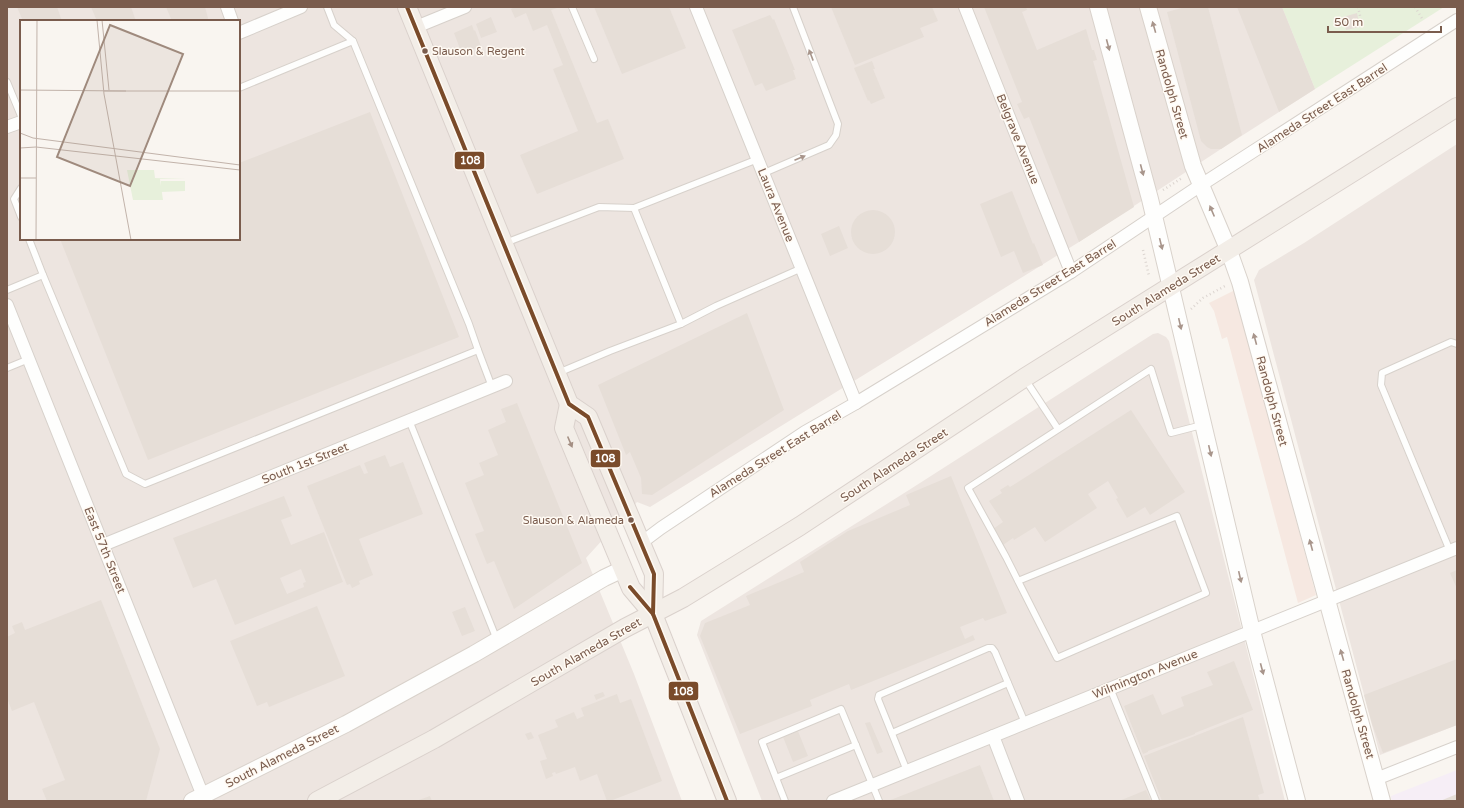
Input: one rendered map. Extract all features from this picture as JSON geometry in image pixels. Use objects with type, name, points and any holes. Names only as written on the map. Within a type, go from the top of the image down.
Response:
[{"type":"main road","points":[[408,7],[569,404],[564,428],[631,588],[653,614],[727,801]]},
{"type":"main road","name":"South Alameda Street","points":[[317,801],[434,739],[625,628],[682,598],[800,526],[1024,378],[1457,107]]},
{"type":"main road","points":[[569,404],[588,417],[654,574],[653,614]]},
{"type":"street","points":[[227,7],[232,20]]},
{"type":"street","points":[[240,32],[301,7]]},
{"type":"street","points":[[416,27],[465,7]]},
{"type":"street","name":"Laura Avenue","points":[[696,7],[856,403]]},
{"type":"street","name":"Belgrave Avenue","points":[[965,7],[1071,272]]},
{"type":"street","points":[[1098,7],[1154,217],[1252,631],[1297,801]]},
{"type":"street","name":"Randolph Street","points":[[1148,7],[1192,166],[1240,282],[1326,601],[1382,801]]},
{"type":"street","name":"Alameda Street East Barrel","points":[[641,543],[674,519],[805,432],[856,403],[1071,272],[1201,185],[1457,20]]},
{"type":"street","points":[[7,127],[20,122]]},
{"type":"street","name":"East 57th Street","points":[[7,304],[103,545],[198,798]]},
{"type":"street","name":"South 1st Street","points":[[103,545],[506,381]]},
{"type":"street","name":"Wilmington Avenue","points":[[833,801],[1454,549]]},
{"type":"street","name":"South Alameda Street","points":[[198,798],[346,724],[474,654],[604,578],[623,569]]},
{"type":"street","points":[[993,736],[1018,801]]},
{"type":"street","points":[[1376,779],[1457,748]]},
{"type":"lane","points":[[326,7],[334,25],[353,41],[469,324],[492,387]]},
{"type":"lane","points":[[572,7],[594,59]]},
{"type":"lane","points":[[764,173],[829,146],[836,135],[838,124],[793,7]]},
{"type":"lane","points":[[240,88],[353,41]]},
{"type":"lane","points":[[7,82],[20,114]]},
{"type":"lane","points":[[504,244],[599,207],[634,208],[758,159]]},
{"type":"lane","points":[[20,190],[14,199],[20,214]]},
{"type":"lane","points":[[634,208],[681,324]]},
{"type":"lane","points":[[29,240],[126,474],[145,484],[478,350]]},
{"type":"lane","points":[[557,374],[610,351],[681,324],[716,306],[802,268]]},
{"type":"lane","points":[[7,290],[43,275]]},
{"type":"lane","points":[[1454,549],[1381,385],[1382,373],[1451,342],[1457,344]]},
{"type":"lane","points":[[7,368],[29,359]]},
{"type":"lane","points":[[1018,581],[1177,516],[1206,593],[1057,658],[968,488],[1151,369],[1171,433],[1203,425]]},
{"type":"lane","points":[[1024,378],[1058,429]]},
{"type":"lane","points":[[409,420],[497,640]]},
{"type":"lane","points":[[907,771],[878,699],[879,695],[988,648],[992,648],[995,652],[1025,723]]},
{"type":"lane","points":[[892,733],[1008,683]]},
{"type":"lane","points":[[1110,688],[1156,801]]},
{"type":"lane","points":[[785,801],[762,742],[841,709],[879,801]]},
{"type":"lane","points":[[776,778],[856,745]]},
{"type":"path","points":[[1358,7],[1361,20],[1358,20]]},
{"type":"path","points":[[1415,7],[1423,20]]},
{"type":"path","points":[[1162,191],[1184,177]]},
{"type":"path","points":[[1143,250],[1149,276]]},
{"type":"path","points":[[1188,312],[1203,298],[1230,284]]},
{"type":"shaded area","points":[[7,7],[1282,7],[1315,89],[1079,242],[650,507],[637,502],[586,558],[634,674],[682,801],[7,801]]},
{"type":"shaded area","points":[[1457,144],[1457,725],[1380,755],[1254,280],[1259,270],[1304,243]]},
{"type":"shaded area","points":[[1235,290],[1316,595],[1298,603],[1227,337],[1222,339],[1214,311],[1209,303]]},
{"type":"shaded area","points":[[1158,333],[1166,337],[1169,341],[1285,801],[762,801],[697,635],[701,621],[1153,334]]},
{"type":"shaded area","points":[[1457,770],[1457,801],[1392,801],[1391,796]]},
{"type":"green space","points":[[1282,7],[1444,7],[1315,89]]},
{"type":"building","points":[[17,7],[57,7],[62,20],[23,20]]},
{"type":"building","points":[[91,7],[131,7],[136,20],[97,20]]},
{"type":"building","points":[[166,7],[205,7],[208,18],[207,20],[172,20]]},
{"type":"building","points":[[515,7],[557,8],[551,10],[597,123],[608,119],[624,159],[537,194],[520,155],[578,131],[553,69],[563,65],[547,25],[533,31],[526,13],[515,18],[511,9]]},
{"type":"building","points":[[594,7],[669,7],[686,48],[622,74]]},
{"type":"building","points":[[831,7],[932,7],[938,21],[920,28],[924,37],[855,65]]},
{"type":"building","points":[[984,7],[1026,7],[1027,10],[1022,12],[1037,50],[1086,29],[1092,50],[1094,50],[1097,60],[1093,61],[1134,207],[1079,242],[1029,117],[1024,119],[1017,104],[1022,102]]},
{"type":"building","points":[[1185,7],[1208,7],[1242,135],[1221,149],[1211,149],[1201,141],[1167,12]]},
{"type":"building","points":[[1237,7],[1282,7],[1315,89],[1279,112]]},
{"type":"building","points":[[1357,13],[1360,27],[1346,30],[1343,17]]},
{"type":"building","points":[[770,15],[773,20],[774,19],[795,70],[793,70],[796,79],[766,91],[762,83],[755,86],[732,30]]},
{"type":"building","points":[[491,17],[497,32],[481,38],[476,24]]},
{"type":"building","points":[[472,25],[481,46],[462,54],[454,33]]},
{"type":"building","points":[[872,61],[875,69],[873,69],[885,98],[871,104],[869,100],[868,101],[854,68]]},
{"type":"building","points":[[370,112],[459,337],[148,460],[60,240],[240,240],[240,163]]},
{"type":"building","points":[[1012,191],[1043,265],[1023,273],[1014,251],[1001,257],[980,204]]},
{"type":"building","points":[[869,210],[877,210],[889,216],[895,228],[895,236],[889,248],[877,254],[869,254],[857,248],[851,236],[851,228],[857,216]]},
{"type":"building","points":[[839,226],[848,248],[830,256],[821,234]]},
{"type":"building","points":[[747,313],[784,410],[652,495],[642,494],[641,478],[630,452],[626,455],[598,385]]},
{"type":"building","points":[[517,403],[582,563],[514,609],[494,561],[487,564],[475,534],[484,531],[465,483],[484,475],[479,463],[498,455],[488,430],[506,422],[501,409]]},
{"type":"building","points":[[1131,410],[1185,492],[1150,515],[1145,507],[1127,518],[1108,481],[1088,494],[1097,508],[1045,542],[1035,527],[1003,545],[993,529],[1003,522],[989,501],[1002,493],[1000,490],[1008,485],[1010,487]]},
{"type":"building","points":[[385,455],[390,467],[403,462],[423,514],[359,539],[373,575],[359,581],[360,584],[352,588],[350,584],[347,585],[307,486],[360,465],[364,474],[368,473],[364,463]]},
{"type":"building","points":[[951,476],[1007,613],[985,621],[983,618],[960,627],[965,639],[973,635],[975,640],[851,690],[849,684],[810,700],[812,706],[740,734],[700,636],[705,623],[750,605],[746,596],[804,572],[800,562],[848,531],[910,505],[906,495]]},
{"type":"building","points":[[284,496],[292,516],[281,520],[291,545],[324,532],[343,582],[235,625],[216,579],[193,588],[173,538]],"holes":[[[301,569],[306,582],[303,583],[304,587],[287,594],[280,578]]]},
{"type":"building","points":[[1457,570],[1457,589],[1450,573]]},
{"type":"building","points":[[101,600],[160,749],[146,801],[47,801],[42,789],[65,780],[34,702],[12,711],[7,698],[7,637],[15,633],[12,626],[22,622],[25,630]]},
{"type":"building","points":[[317,606],[345,676],[269,707],[267,702],[257,706],[230,641]]},
{"type":"building","points":[[465,607],[475,631],[462,636],[452,612]]},
{"type":"building","points":[[1457,659],[1457,725],[1383,753],[1372,724],[1364,695]]},
{"type":"building","points":[[1234,661],[1253,710],[1143,754],[1124,706],[1153,694],[1162,715],[1184,706],[1181,697],[1213,685],[1207,672]]},
{"type":"building","points":[[603,692],[605,696],[596,700],[594,695]]},
{"type":"building","points":[[617,694],[620,703],[631,699],[662,781],[607,801],[597,774],[580,781],[575,767],[556,774],[555,772],[552,773],[553,776],[546,779],[540,761],[547,759],[538,735],[558,727],[555,720],[574,712],[577,719],[584,716],[581,708]]},
{"type":"building","points":[[1243,717],[1264,793],[1258,795],[1260,801],[1162,801],[1144,756]]},
{"type":"building","points":[[870,722],[883,752],[877,754],[865,723]]},
{"type":"building","points":[[798,731],[808,756],[793,762],[783,737]]},
{"type":"building","points":[[531,732],[534,738],[528,740],[525,734]]},
{"type":"building","points":[[980,765],[994,801],[888,801]]},
{"type":"building","points":[[1146,790],[1151,801],[1119,801]]},
{"type":"building","points":[[1457,794],[1457,801],[1440,801]]},
{"type":"building","points":[[430,796],[432,801],[416,801]]},
{"type":"transit line","name":"108","points":[[407,7],[569,404],[588,417],[654,574],[653,614]]},
{"type":"transit line","name":"108","points":[[630,587],[653,614],[727,801]]},
{"type":"place","name":"Slauson & Regent","points":[[425,51]]},
{"type":"place","name":"Slauson & Alameda","points":[[631,520]]}]
